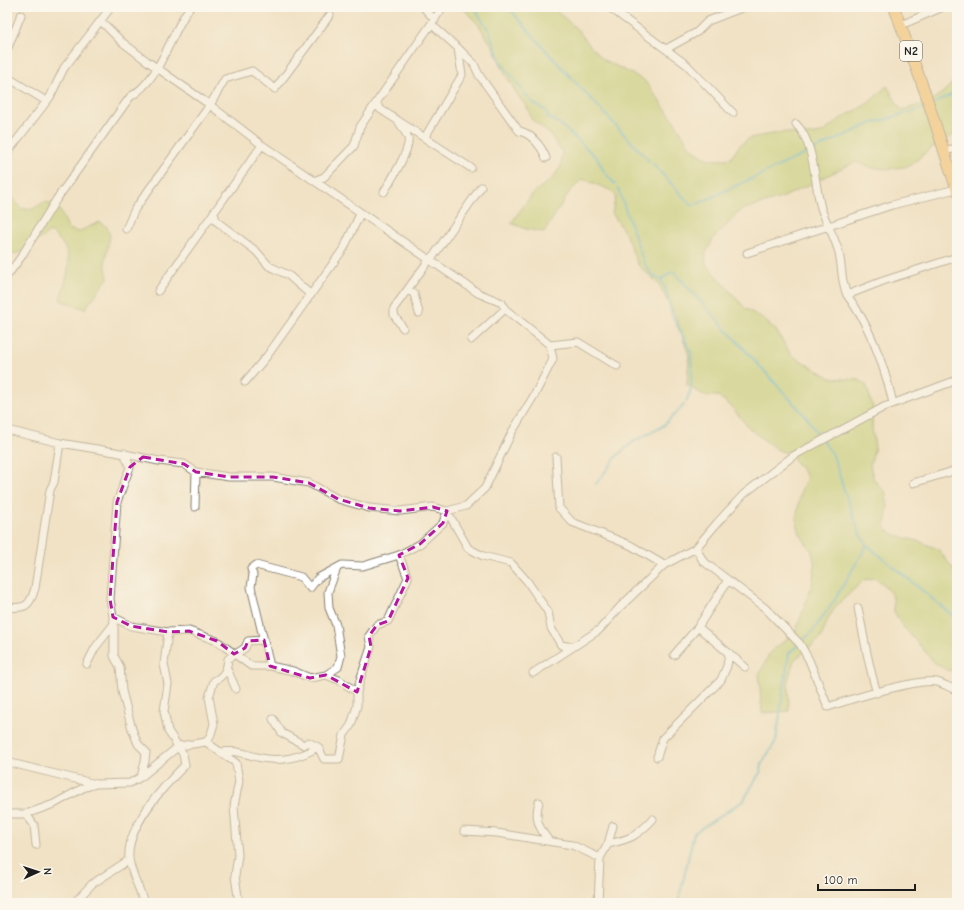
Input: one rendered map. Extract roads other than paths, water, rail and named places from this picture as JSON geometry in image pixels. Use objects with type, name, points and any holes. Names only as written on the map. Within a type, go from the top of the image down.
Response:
[{"type":"highway","name":"N2","points":[[894,7],[931,110],[957,190]]},
{"type":"street","points":[[7,153],[46,101],[64,68],[111,7]]},
{"type":"street","points":[[7,276],[21,257],[56,200],[130,97],[142,90],[157,68],[178,23],[190,7]]},
{"type":"street","points":[[423,7],[433,22],[474,64],[479,75],[519,130],[525,132],[542,149],[546,158]]},
{"type":"street","points":[[314,181],[324,177],[354,146],[360,127],[443,7]]},
{"type":"street","points":[[609,7],[687,65],[733,113]]},
{"type":"street","points":[[666,49],[698,32],[708,21],[744,7]]},
{"type":"street","points":[[901,25],[943,7]]},
{"type":"street","points":[[7,50],[21,15]]},
{"type":"street","points":[[126,229],[135,209],[210,105],[225,79],[252,71],[276,89],[330,15]]},
{"type":"street","points":[[101,21],[122,42],[210,105],[262,145],[360,214],[478,293],[502,303],[505,309],[550,345],[562,345],[578,342],[617,366]]},
{"type":"street","points":[[425,137],[462,75],[458,48]]},
{"type":"street","points":[[7,77],[46,101]]},
{"type":"street","points":[[376,103],[380,109],[471,168]]},
{"type":"street","points":[[384,192],[398,168],[408,145],[408,138],[397,120]]},
{"type":"street","points":[[796,124],[802,130],[807,140],[809,152],[816,173],[821,208],[830,226],[839,254],[841,280],[848,295],[860,311],[872,338],[893,403]]},
{"type":"street","points":[[158,291],[262,145]]},
{"type":"street","points":[[944,151],[957,148]]},
{"type":"street","points":[[403,328],[394,315],[394,308],[481,187]]},
{"type":"street","points":[[747,253],[892,205],[957,190]]},
{"type":"street","points":[[214,212],[216,221],[256,251],[269,266],[288,275],[312,295]]},
{"type":"street","points":[[245,382],[267,356],[312,295],[344,248],[360,214]]},
{"type":"street","points":[[848,295],[882,281],[957,257]]},
{"type":"street","points":[[408,289],[414,294],[419,313]]},
{"type":"street","points":[[471,340],[505,309]]},
{"type":"street","points":[[7,430],[60,443],[184,464],[196,472],[229,477],[273,477],[309,483],[338,499],[369,508],[400,511],[433,507],[447,511],[466,506],[485,488],[512,432],[535,394],[553,359],[550,345]]},
{"type":"street","points":[[532,674],[599,630],[620,606],[664,565],[696,548],[744,494],[793,456],[827,436],[893,403],[957,380]]},
{"type":"street","points":[[7,607],[22,608],[28,604],[36,588],[50,490],[54,482],[60,443]]},
{"type":"street","points":[[124,453],[130,467]]},
{"type":"street","points":[[141,777],[146,752],[138,744],[132,729],[122,691],[120,668],[114,656],[113,620],[110,599],[117,502],[130,467],[143,457]]},
{"type":"street","points":[[556,457],[559,508],[572,522],[630,546],[664,565]]},
{"type":"street","points":[[913,483],[957,470]]},
{"type":"street","points":[[195,507],[196,472]]},
{"type":"street","points":[[301,577],[310,588],[318,578],[342,565],[363,566],[399,555],[420,544],[443,523],[447,511]]},
{"type":"street","points":[[447,511],[468,548],[483,556],[511,563],[527,581],[548,612],[551,628],[560,645],[573,646]]},
{"type":"street","points":[[696,548],[703,561],[765,608],[800,644],[809,660],[828,707],[851,699],[916,683],[936,682],[957,690]]},
{"type":"street","points":[[274,719],[282,733],[304,744],[308,742],[318,747],[324,759],[339,759],[344,735],[351,725],[357,706],[357,692],[370,647],[369,636],[377,625],[388,621],[408,578],[399,555]]},
{"type":"street","points":[[270,666],[257,618],[257,611],[251,587],[253,575],[251,569],[256,565],[301,577],[318,578]]},
{"type":"street","points":[[113,620],[131,626],[168,632],[189,631],[217,641],[252,666],[270,666],[293,671],[310,678],[326,675],[338,667],[341,656],[336,625],[328,608],[328,592],[337,568]]},
{"type":"street","points":[[674,654],[698,627],[728,580]]},
{"type":"street","points":[[858,608],[866,644],[870,672],[877,693]]},
{"type":"street","points":[[87,664],[95,648],[112,628],[113,620]]},
{"type":"street","points":[[698,627],[744,667]]},
{"type":"street","points":[[144,903],[130,860],[131,842],[140,822],[166,784],[185,765],[183,754],[179,746],[168,731],[164,711],[168,684],[164,664],[168,632]]},
{"type":"street","points":[[7,814],[26,814],[54,804],[83,788],[96,784],[130,783],[141,777],[179,746],[206,742],[210,737],[214,724],[209,697],[214,681],[222,678],[227,669],[228,659],[245,648],[248,641],[264,640]]},
{"type":"street","points":[[657,757],[663,738],[721,680],[727,666],[729,653]]},
{"type":"street","points":[[227,669],[236,689]]},
{"type":"street","points":[[326,675],[339,680],[357,692]]},
{"type":"street","points":[[206,742],[236,763],[239,781],[234,806],[238,855],[235,876],[239,903]]},
{"type":"street","points":[[304,744],[306,755]]},
{"type":"street","points":[[220,752],[236,750],[257,757],[280,760],[306,755],[318,747]]},
{"type":"street","points":[[236,763],[247,753]]},
{"type":"street","points":[[7,762],[96,784]]},
{"type":"street","points":[[540,802],[536,811],[537,820],[541,832],[549,841]]},
{"type":"street","points":[[26,814],[34,825],[36,845]]},
{"type":"street","points":[[608,844],[629,840],[644,829],[653,819]]},
{"type":"street","points":[[598,903],[597,888],[600,858],[608,844],[613,826]]},
{"type":"street","points":[[464,831],[497,833],[572,845],[600,858]]},
{"type":"street","points":[[74,903],[92,884],[130,860]]},
{"type":"waterway","points":[[480,7],[477,13],[489,30],[500,61],[532,102],[546,111],[548,118],[559,123],[597,158],[605,173],[615,184]]},
{"type":"waterway","points":[[508,7],[551,56],[649,161]]},
{"type":"waterway","points":[[933,104],[957,92]]},
{"type":"waterway","points":[[653,164],[691,205],[697,204],[872,123],[927,107]]},
{"type":"waterway","points":[[618,188],[644,263],[652,275],[661,280],[666,289],[672,315],[691,352],[691,389],[686,402]]},
{"type":"waterway","points":[[661,280],[673,271],[807,418],[833,455],[860,534],[867,545],[957,619]]},
{"type":"waterway","points":[[596,484],[617,456],[633,442],[663,426],[684,405]]},
{"type":"waterway","points":[[678,903],[694,833],[743,801],[761,771],[762,763],[776,741],[789,653],[812,632],[834,601],[867,545]]}]
